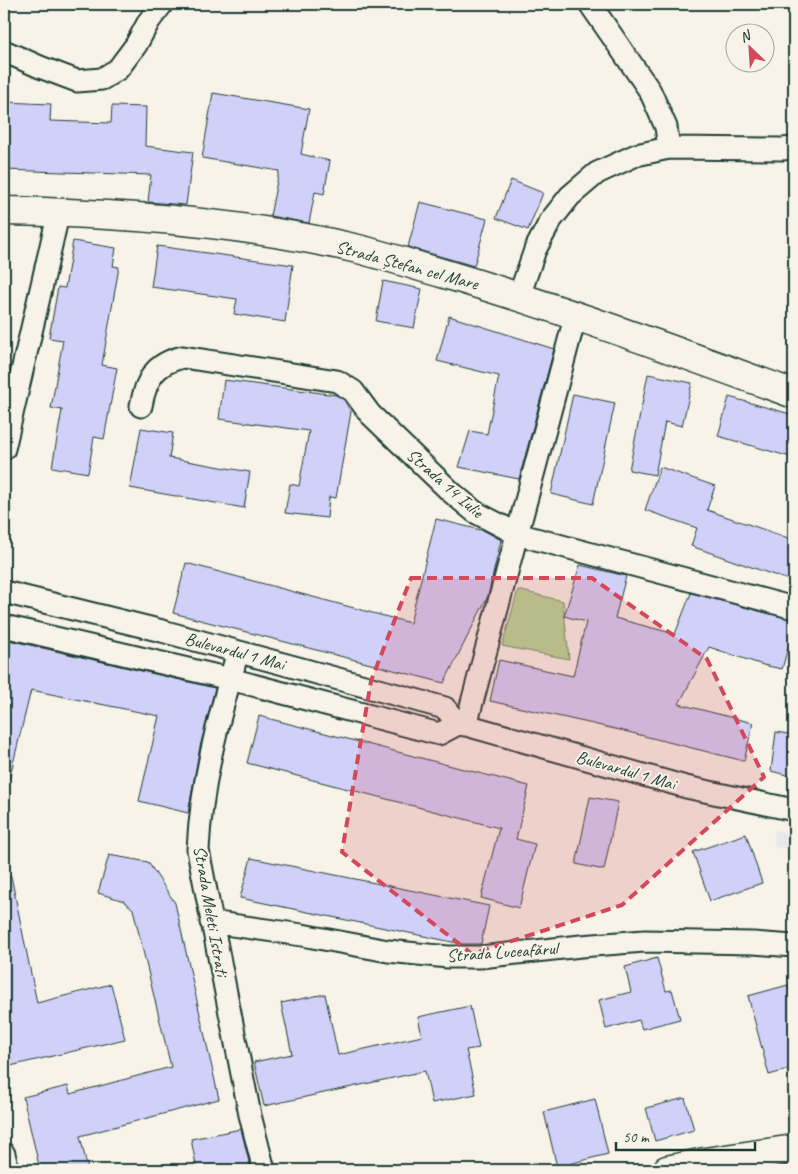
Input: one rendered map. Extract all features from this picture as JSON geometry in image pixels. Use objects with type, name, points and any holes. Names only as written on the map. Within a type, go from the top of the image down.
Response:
[{"type":"main road","name":"Strada Ștefan cel Mare","points":[[4,211],[59,211],[214,225],[359,249],[576,314],[794,394]]},
{"type":"main road","points":[[667,1170],[705,1162],[794,1149]]},
{"type":"street","points":[[4,51],[40,67],[77,80],[102,79],[118,69],[136,45],[149,20],[162,4]]},
{"type":"street","points":[[596,7],[650,91],[666,127],[669,148]]},
{"type":"street","points":[[519,296],[535,250],[551,220],[570,196],[597,173],[636,155],[669,148],[794,148]]},
{"type":"street","points":[[4,449],[59,211]]},
{"type":"street","points":[[462,724],[517,534],[576,314]]},
{"type":"street","name":"Strada 14 Iulie","points":[[140,406],[149,379],[159,367],[183,357],[337,381],[353,391],[370,414],[451,492],[475,512],[517,534],[794,608]]},
{"type":"street","name":"Bulevardul 1 Mai","points":[[4,592],[162,632],[445,708],[462,724],[686,787],[794,810]]},
{"type":"street","name":"Bulevardul 1 Mai","points":[[4,626],[230,679],[439,734],[462,724]]},
{"type":"street","name":"Strada Meleti Istrati","points":[[238,652],[206,783],[199,828],[198,850],[250,1115],[264,1170]]},
{"type":"street","name":"Strada Luceafărul","points":[[212,922],[302,935],[388,951],[448,957],[480,958],[581,946],[644,941],[754,943],[794,946]]},
{"type":"street","points":[[4,1154],[8,1170]]},
{"type":"highlighted area","points":[[411,578],[592,578],[707,659],[764,777],[622,905],[472,954],[342,852],[371,681]]},
{"type":"shaded area","points":[[775,830],[794,833],[794,850],[774,847]]},
{"type":"green space","points":[[518,590],[563,601],[569,659],[502,646]]},
{"type":"building","points":[[213,93],[309,109],[301,154],[330,161],[324,194],[315,192],[309,223],[270,216],[279,171],[202,158]]},
{"type":"building","points":[[4,102],[51,104],[50,121],[111,123],[112,106],[146,107],[145,146],[193,152],[186,205],[148,202],[151,175],[4,170]]},
{"type":"building","points":[[511,180],[543,193],[528,230],[496,218]]},
{"type":"building","points":[[420,202],[487,219],[474,266],[408,247]]},
{"type":"building","points":[[73,241],[116,248],[113,266],[119,267],[102,365],[117,368],[104,439],[94,437],[88,473],[52,467],[62,410],[51,408],[63,340],[49,338],[58,287],[65,288]]},
{"type":"building","points":[[157,246],[293,265],[285,322],[234,314],[237,299],[151,287]]},
{"type":"building","points":[[383,281],[422,289],[414,328],[376,321]]},
{"type":"building","points":[[449,316],[554,349],[519,479],[459,467],[470,431],[487,434],[499,376],[437,361]]},
{"type":"building","points":[[648,374],[692,383],[682,426],[665,422],[655,475],[629,470]]},
{"type":"building","points":[[224,380],[336,395],[344,400],[351,412],[336,498],[329,497],[327,518],[285,513],[290,484],[299,486],[309,431],[219,419]]},
{"type":"building","points":[[573,394],[615,403],[593,504],[551,494]]},
{"type":"building","points":[[729,397],[794,415],[794,458],[718,436]]},
{"type":"building","points":[[141,428],[173,433],[169,458],[250,472],[244,508],[130,488]]},
{"type":"building","points":[[660,467],[715,486],[707,510],[794,540],[794,582],[691,546],[697,528],[645,510]]},
{"type":"building","points":[[436,519],[485,531],[501,540],[488,596],[444,683],[173,613],[186,563],[410,623]]},
{"type":"building","points":[[580,565],[626,576],[615,618],[675,634],[691,593],[794,620],[782,669],[763,665],[709,647],[679,704],[753,723],[744,761],[624,731],[490,701],[499,660],[573,676],[586,622],[564,616]]},
{"type":"building","points":[[4,639],[215,688],[200,747],[188,813],[139,801],[159,716],[31,690],[9,780],[4,779]]},
{"type":"building","points":[[259,716],[529,786],[516,839],[535,844],[519,908],[481,898],[499,828],[247,763]]},
{"type":"building","points":[[776,732],[794,735],[794,777],[771,771]]},
{"type":"building","points":[[590,797],[618,802],[604,870],[576,864]]},
{"type":"building","points":[[746,834],[762,883],[710,901],[693,852]]},
{"type":"building","points":[[109,855],[148,862],[175,903],[219,1099],[80,1136],[88,1170],[40,1170],[23,1097],[68,1086],[70,1094],[171,1067],[133,909],[124,901],[98,893]]},
{"type":"building","points":[[251,858],[489,906],[481,944],[462,944],[240,898]]},
{"type":"building","points":[[11,876],[37,1003],[111,984],[125,1039],[6,1067],[4,1057],[4,877]]},
{"type":"building","points":[[657,958],[666,991],[672,990],[680,1019],[642,1029],[639,1020],[606,1029],[599,1000],[631,992],[625,967]]},
{"type":"building","points":[[788,985],[794,1009],[794,1068],[769,1075],[748,996]]},
{"type":"building","points":[[325,994],[338,1055],[422,1036],[418,1017],[470,1006],[479,1048],[466,1050],[476,1094],[432,1103],[425,1071],[264,1106],[254,1062],[292,1054],[281,1003]]},
{"type":"building","points":[[685,1098],[694,1130],[655,1141],[646,1108]]},
{"type":"building","points":[[595,1099],[608,1154],[557,1167],[544,1112]]},
{"type":"building","points":[[241,1129],[251,1170],[197,1170],[191,1139]]}]
